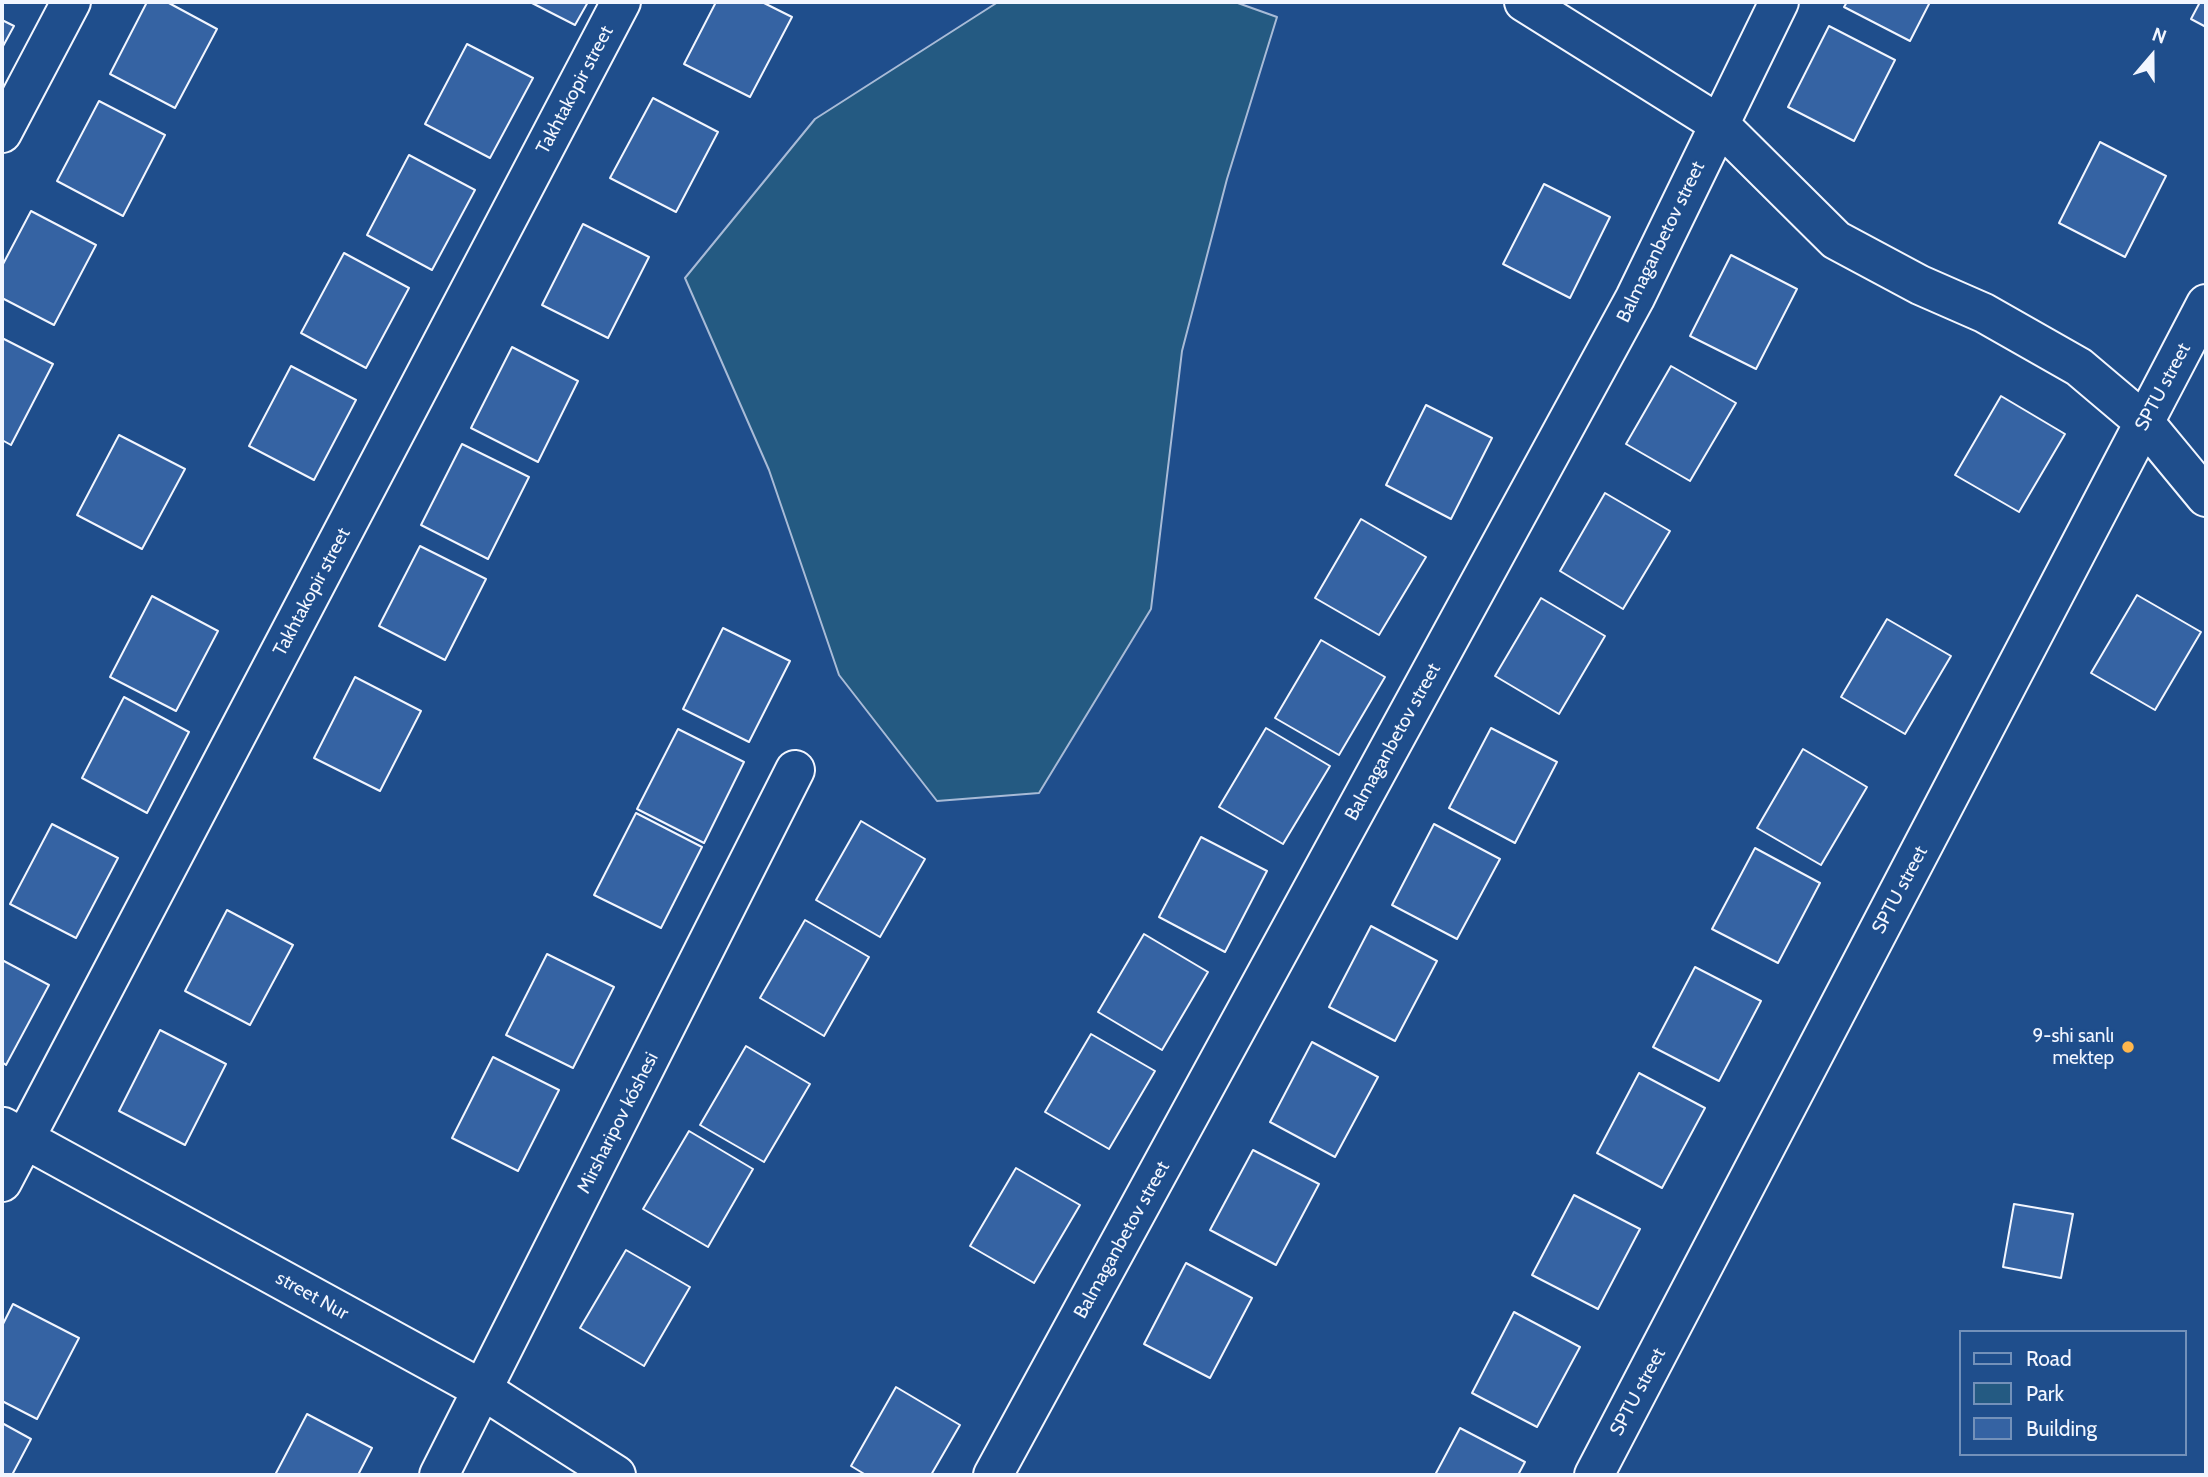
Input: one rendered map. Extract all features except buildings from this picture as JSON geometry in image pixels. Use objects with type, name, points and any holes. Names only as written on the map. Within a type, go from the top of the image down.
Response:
[{"type":"street","points":[[2,133],[71,2]]},
{"type":"street","name":"Takhtakopir street","points":[[2,1182],[13,1132],[621,2]]},
{"type":"street","points":[[1524,2],[1719,124],[1836,240],[1920,285],[1984,313],[2078,367],[2144,422],[2206,497]]},
{"type":"street","name":"Balmaganbetov street","points":[[993,1475],[1634,298],[1779,2]]},
{"type":"street","name":"SPTU street","points":[[1594,1475],[2206,304]]},
{"type":"street","name":"Mirsharipov kóshesi","points":[[439,1475],[795,770]]},
{"type":"street","name":"street Nur","points":[[13,1132],[484,1390],[616,1475]]},
{"type":"green space","points":[[998,2],[1235,2],[1277,17],[1227,179],[1182,351],[1151,609],[1039,793],[937,801],[839,675],[769,470],[685,278],[815,119]]},
{"type":"place","name":"9-shi sanlı mektep","points":[[2128,1047]]}]
